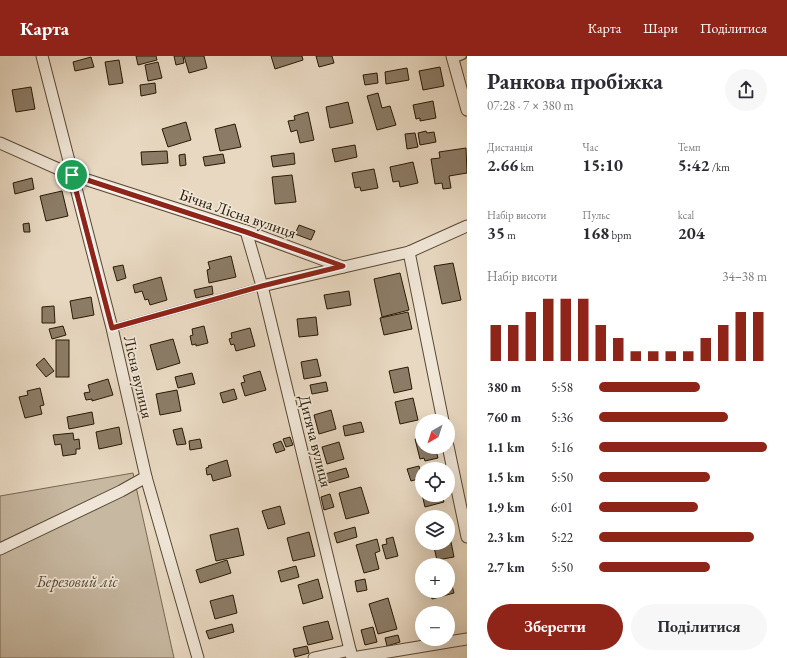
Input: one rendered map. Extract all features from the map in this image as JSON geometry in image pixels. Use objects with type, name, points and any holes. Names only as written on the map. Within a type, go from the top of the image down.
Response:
[{"type":"street","name":"Лісна вулиця","points":[[42,56],[112,328],[146,476],[198,658]]},
{"type":"street","points":[[456,57],[467,110]]},
{"type":"street","name":"Бічна Лісна вулиця","points":[[0,143],[72,175],[246,232],[343,266]]},
{"type":"street","points":[[262,286],[343,266],[409,252],[467,226]]},
{"type":"street","name":"Дитяча вулиця","points":[[246,232],[262,286],[352,655]]},
{"type":"street","points":[[409,252],[442,414]]},
{"type":"street","points":[[450,454],[466,530]]},
{"type":"street","points":[[0,549],[121,491],[146,476]]},
{"type":"street","points":[[314,658],[352,655],[467,639]]},
{"type":"lane","points":[[112,328],[262,286]]},
{"type":"green space","name":"Березовий ліс","points":[[133,473],[174,658],[0,658],[0,496]]},
{"type":"building","points":[[136,56],[156,56],[157,60],[138,65]]},
{"type":"building","points":[[174,56],[183,56],[184,63],[176,65]]},
{"type":"building","points":[[184,56],[204,56],[207,68],[189,73]]},
{"type":"building","points":[[271,56],[302,56],[303,60],[275,69]]},
{"type":"building","points":[[316,56],[332,56],[334,63],[319,67]]},
{"type":"building","points":[[91,57],[94,67],[75,71],[73,62]]},
{"type":"building","points":[[119,60],[123,83],[109,85],[105,62]]},
{"type":"building","points":[[158,62],[162,78],[148,81],[145,65]]},
{"type":"building","points":[[440,67],[444,86],[423,90],[419,71]]},
{"type":"building","points":[[407,68],[409,80],[386,84],[385,72]]},
{"type":"building","points":[[377,73],[378,83],[365,85],[363,75]]},
{"type":"building","points":[[155,83],[156,93],[141,96],[140,85]]},
{"type":"building","points":[[31,87],[35,109],[16,112],[12,90]]},
{"type":"building","points":[[378,93],[382,108],[390,106],[396,125],[377,130],[367,96]]},
{"type":"building","points":[[433,101],[436,118],[420,121],[420,118],[416,119],[413,105]]},
{"type":"building","points":[[348,102],[353,123],[330,128],[326,107]]},
{"type":"building","points":[[308,112],[314,140],[300,143],[297,130],[291,132],[288,121],[295,120],[294,116]]},
{"type":"building","points":[[186,122],[191,140],[168,147],[162,129]]},
{"type":"building","points":[[235,124],[241,147],[220,151],[215,129]]},
{"type":"building","points":[[426,131],[427,133],[434,132],[436,142],[420,145],[418,133]]},
{"type":"building","points":[[415,133],[418,147],[407,149],[405,134]]},
{"type":"building","points":[[355,145],[357,157],[335,162],[332,149]]},
{"type":"building","points":[[466,148],[467,173],[449,176],[451,188],[443,189],[442,183],[435,184],[431,159],[440,158],[439,152]]},
{"type":"building","points":[[167,151],[168,163],[142,165],[141,152]]},
{"type":"building","points":[[294,153],[295,164],[273,167],[271,156]]},
{"type":"building","points":[[185,154],[186,165],[180,166],[179,155]]},
{"type":"building","points":[[223,154],[225,163],[205,166],[203,157]]},
{"type":"building","points":[[413,162],[418,183],[400,187],[399,181],[393,182],[390,167]]},
{"type":"building","points":[[374,169],[378,188],[361,191],[360,187],[355,188],[352,173]]},
{"type":"building","points":[[292,175],[296,202],[275,204],[272,177]]},
{"type":"building","points":[[32,178],[34,189],[15,194],[13,183]]},
{"type":"building","points":[[62,191],[68,216],[46,221],[40,196]]},
{"type":"building","points":[[29,223],[30,232],[24,232],[23,224]]},
{"type":"building","points":[[299,225],[315,231],[311,240],[295,234]]},
{"type":"building","points":[[231,256],[236,277],[209,283],[207,270],[210,269],[208,262]]},
{"type":"building","points":[[453,263],[461,300],[442,304],[434,266]]},
{"type":"building","points":[[123,265],[126,278],[117,281],[113,267]]},
{"type":"building","points":[[400,273],[409,310],[382,317],[374,279]]},
{"type":"building","points":[[161,277],[167,300],[150,305],[148,299],[145,300],[142,291],[135,293],[133,285]]},
{"type":"building","points":[[212,286],[213,294],[196,298],[194,290]]},
{"type":"building","points":[[349,291],[351,305],[327,309],[324,295]]},
{"type":"building","points":[[91,297],[94,315],[73,319],[70,301]]},
{"type":"building","points":[[54,306],[55,323],[42,323],[42,307]]},
{"type":"building","points":[[408,312],[412,329],[384,335],[380,318]]},
{"type":"building","points":[[316,317],[318,335],[299,337],[297,319]]},
{"type":"building","points":[[63,326],[66,335],[52,339],[49,329]]},
{"type":"building","points":[[204,326],[208,343],[196,346],[196,344],[192,345],[190,336],[193,335],[192,329]]},
{"type":"building","points":[[250,328],[255,346],[236,351],[234,344],[231,345],[229,339],[232,338],[231,333]]},
{"type":"building","points":[[173,339],[180,363],[157,370],[150,345]]},
{"type":"building","points":[[56,340],[69,340],[69,377],[56,377]]},
{"type":"building","points":[[44,358],[54,371],[46,377],[36,365]]},
{"type":"building","points":[[317,359],[321,376],[304,379],[301,362]]},
{"type":"building","points":[[408,367],[412,389],[394,393],[389,371]]},
{"type":"building","points":[[260,371],[266,390],[245,396],[241,383],[245,382],[243,376]]},
{"type":"building","points":[[192,373],[195,384],[178,388],[175,377]]},
{"type":"building","points":[[108,379],[113,395],[92,401],[92,399],[86,400],[84,393],[90,392],[88,385]]},
{"type":"building","points":[[326,382],[328,391],[312,394],[310,385]]},
{"type":"building","points":[[40,388],[44,405],[40,406],[42,414],[25,418],[19,397],[28,395],[27,391]]},
{"type":"building","points":[[234,389],[237,399],[223,403],[220,393]]},
{"type":"building","points":[[177,390],[181,411],[160,415],[156,394]]},
{"type":"building","points":[[413,398],[417,414],[415,414],[415,421],[400,424],[395,402]]},
{"type":"building","points":[[331,410],[336,429],[319,434],[314,415]]},
{"type":"building","points":[[92,412],[94,424],[69,429],[67,417]]},
{"type":"building","points":[[361,422],[364,432],[345,436],[343,426]]},
{"type":"building","points":[[119,427],[122,444],[99,449],[96,432]]},
{"type":"building","points":[[182,428],[186,444],[177,445],[173,430]]},
{"type":"building","points":[[73,433],[74,440],[79,439],[80,449],[76,449],[76,454],[63,456],[61,444],[55,445],[53,435]]},
{"type":"building","points":[[290,437],[293,445],[286,447],[283,439]]},
{"type":"building","points":[[200,439],[202,448],[190,450],[189,441]]},
{"type":"building","points":[[281,441],[285,450],[276,453],[273,444]]},
{"type":"building","points":[[339,442],[344,459],[327,464],[322,447]]},
{"type":"building","points":[[419,454],[437,454],[438,458],[425,461],[424,458],[420,459]]},
{"type":"building","points":[[227,460],[231,476],[213,481],[211,474],[207,475],[206,468]]},
{"type":"building","points":[[415,467],[415,480],[411,481],[407,469]]},
{"type":"building","points":[[346,468],[349,477],[328,483],[325,474]]},
{"type":"building","points":[[361,487],[369,513],[346,519],[339,493]]},
{"type":"building","points":[[330,494],[334,507],[324,510],[321,497]]},
{"type":"building","points":[[424,502],[444,502],[425,507]]},
{"type":"building","points":[[280,506],[285,524],[268,529],[262,511]]},
{"type":"building","points":[[355,527],[357,537],[337,543],[334,533]]},
{"type":"building","points":[[238,528],[244,555],[216,561],[210,535]]},
{"type":"building","points":[[309,532],[315,556],[293,561],[287,538]]},
{"type":"building","points":[[393,537],[398,556],[386,559],[382,545],[387,544],[386,539]]},
{"type":"building","points":[[377,539],[380,551],[375,553],[379,569],[364,573],[356,545]]},
{"type":"building","points":[[435,550],[453,550],[454,557],[437,558]]},
{"type":"building","points":[[227,560],[231,573],[200,583],[196,570]]},
{"type":"building","points":[[296,566],[299,577],[281,582],[278,571]]},
{"type":"building","points":[[318,579],[323,598],[303,604],[298,585]]},
{"type":"building","points":[[365,579],[367,590],[357,592],[355,581]]},
{"type":"building","points":[[233,595],[237,613],[215,619],[210,601]]},
{"type":"building","points":[[388,598],[397,629],[378,634],[369,604]]},
{"type":"building","points":[[328,621],[333,639],[308,645],[303,627]]},
{"type":"building","points":[[232,624],[234,632],[209,639],[206,631]]},
{"type":"building","points":[[373,627],[377,642],[365,645],[361,630]]},
{"type":"building","points":[[398,635],[400,642],[387,646],[385,638]]},
{"type":"building","points":[[307,646],[309,653],[295,657],[293,649]]},
{"type":"route","points":[[72,175],[246,232],[343,266],[262,286],[112,328],[72,175]]}]
